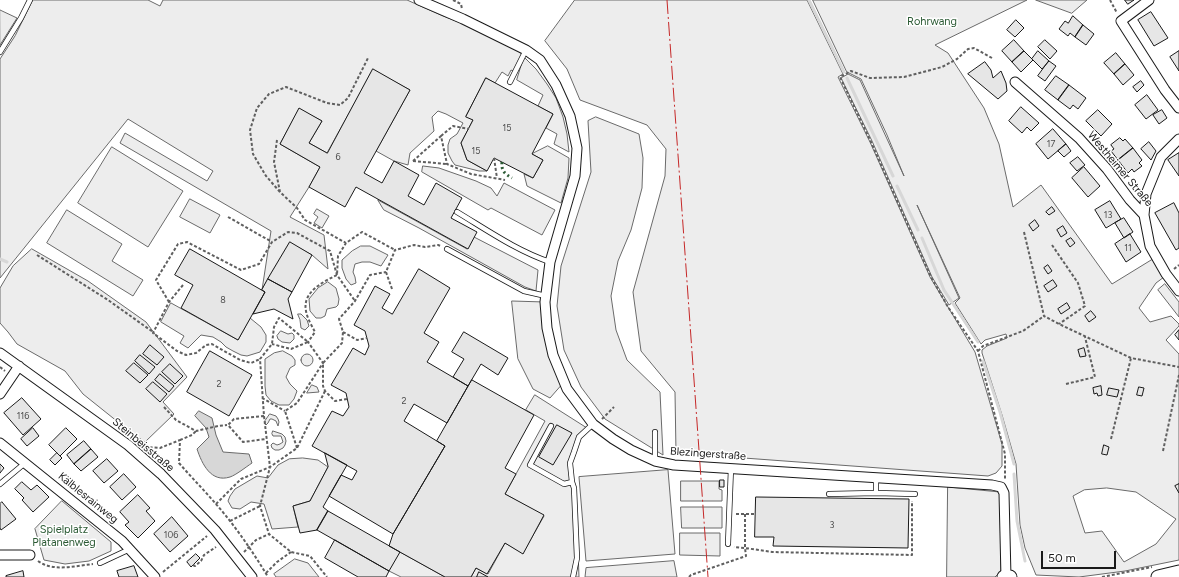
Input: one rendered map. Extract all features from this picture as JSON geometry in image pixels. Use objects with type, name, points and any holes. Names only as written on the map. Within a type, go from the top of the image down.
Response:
[{"type":"main road","points":[[1157,572],[1179,572]]},
{"type":"main road","points":[[1005,577],[1010,577]]},
{"type":"street","name":"Blezingerstraße","points":[[419,0],[462,18],[526,50],[540,60],[556,85],[570,116],[577,148],[575,176],[550,262],[545,302],[547,328],[553,355],[568,389],[594,425],[631,450],[655,461],[674,465],[992,485],[1001,488]]},
{"type":"street","points":[[1149,0],[1121,21],[1165,90],[1179,108]]},
{"type":"street","name":"Westheimer Straße","points":[[1015,82],[1079,138],[1144,215],[1150,246],[1166,274],[1179,291]]},
{"type":"street","points":[[1144,215],[1146,194],[1161,156],[1179,139]]},
{"type":"street","name":"Steinbeisstraße","points":[[0,353],[128,445],[161,474],[225,542],[252,577]]},
{"type":"street","points":[[0,394],[19,366]]},
{"type":"street","name":"Kälblesrainweg","points":[[0,443],[122,541],[130,550],[159,575]]},
{"type":"street","points":[[1001,488],[1004,493],[1005,577]]},
{"type":"street","points":[[0,555],[30,555]]},
{"type":"lane","points":[[0,52],[30,0]]},
{"type":"lane","points":[[510,82],[526,50]]},
{"type":"lane","points":[[457,212],[487,231],[534,257],[550,262]]},
{"type":"lane","points":[[447,249],[524,291],[546,296]]},
{"type":"lane","points":[[573,577],[577,558],[574,488],[570,463],[579,437],[587,428],[594,425]]},
{"type":"lane","points":[[551,426],[530,464],[564,484],[572,482]]},
{"type":"lane","points":[[654,432],[655,461]]},
{"type":"lane","points":[[0,484],[25,462]]},
{"type":"lane","points":[[728,544],[731,468]]},
{"type":"lane","points":[[876,478],[876,493]]},
{"type":"lane","points":[[829,494],[913,494]]},
{"type":"lane","points":[[100,563],[130,550]]},
{"type":"path","points":[[1110,0],[1121,21]]},
{"type":"path","points":[[992,58],[974,48],[968,49],[957,59],[942,67],[904,77],[870,78],[851,71],[840,77],[871,142],[931,277],[948,307],[978,351],[1006,454],[1005,480],[1001,488]]},
{"type":"path","points":[[346,243],[305,220],[297,208],[266,176],[253,154],[250,130],[257,108],[269,94],[286,87],[326,103],[340,104],[348,98],[368,58]]},
{"type":"path","points":[[469,128],[453,126],[413,161],[447,164],[471,174],[505,180]]},
{"type":"path","points":[[441,136],[447,164]]},
{"type":"path","points":[[277,140],[274,162],[280,192]]},
{"type":"path","points":[[494,158],[497,178]]},
{"type":"path","points":[[228,217],[272,242]]},
{"type":"path","points":[[169,302],[156,280],[178,244],[187,242],[241,270],[259,264],[272,242],[288,232],[297,233],[330,251],[337,275],[355,301]]},
{"type":"path","points":[[337,275],[338,256],[346,243],[362,232],[395,250],[414,245],[425,247],[438,245],[447,249]]},
{"type":"path","points":[[1024,232],[1044,316],[1131,358],[1179,366]]},
{"type":"path","points":[[1052,245],[1078,283],[1085,306],[1058,324]]},
{"type":"path","points":[[392,289],[386,272],[395,250]]},
{"type":"path","points":[[37,255],[108,300],[186,356],[196,352],[206,345],[212,344],[240,360],[251,363],[260,359],[272,344],[274,327],[279,318],[308,342],[323,363],[324,391],[297,448],[270,467],[241,479],[216,504]]},
{"type":"path","points":[[285,411],[297,403],[323,363],[342,343],[343,332],[340,319],[355,301],[370,275],[386,272]]},
{"type":"path","points":[[272,344],[291,349],[308,342],[314,332],[306,311],[307,298],[318,285],[337,275]]},
{"type":"path","points":[[153,332],[169,302],[183,285]]},
{"type":"path","points":[[978,351],[983,346],[1023,331],[1044,316]]},
{"type":"path","points":[[343,332],[357,340],[367,338]]},
{"type":"path","points":[[1066,384],[1094,377],[1085,336]]},
{"type":"path","points":[[1112,439],[1131,358]]},
{"type":"path","points":[[260,359],[262,398],[270,467],[260,506],[268,534],[291,552],[310,556],[327,577]]},
{"type":"path","points":[[1163,451],[1179,375]]},
{"type":"path","points":[[324,391],[335,400],[347,399]]},
{"type":"path","points":[[262,398],[285,411],[297,448]]},
{"type":"path","points":[[594,425],[614,406]]},
{"type":"path","points":[[164,407],[176,420],[196,431]]},
{"type":"path","points":[[140,442],[146,447],[160,448],[192,435],[196,431],[228,425],[234,419],[264,416]]},
{"type":"path","points":[[228,425],[243,442],[266,439]]},
{"type":"path","points":[[180,440],[179,463],[230,521],[268,577]]},
{"type":"path","points":[[728,544],[732,546],[772,552],[912,555],[913,494]]},
{"type":"path","points":[[230,521],[260,506]]},
{"type":"path","points":[[729,513],[756,514]]},
{"type":"path","points":[[688,577],[746,556],[745,514]]},
{"type":"path","points":[[159,575],[214,530]]},
{"type":"path","points":[[249,547],[256,540],[268,534]]},
{"type":"path","points":[[193,565],[195,566],[201,561],[204,555],[225,542]]},
{"type":"path","points":[[266,573],[277,562],[291,552]]},
{"type":"path","points":[[30,555],[44,565],[66,568],[100,563]]},
{"type":"path","points":[[1102,577],[1157,572]]},
{"type":"shaded area","points":[[33,0],[148,0],[160,6],[163,0],[407,0],[443,16],[488,33],[508,43],[523,55],[515,72],[511,70],[508,76],[502,72],[495,83],[486,78],[466,116],[473,120],[461,143],[467,160],[487,171],[479,171],[455,165],[448,153],[448,145],[450,139],[457,134],[463,123],[438,111],[432,117],[434,131],[410,153],[408,165],[394,161],[376,151],[410,90],[373,70],[327,153],[309,143],[322,121],[299,109],[280,144],[320,167],[290,217],[324,235],[328,269],[312,255],[290,243],[262,290],[271,231],[120,143],[125,133],[207,181],[213,171],[128,119],[0,278],[0,59],[15,36]]},
{"type":"shaded area","points":[[575,0],[807,0],[843,74],[838,77],[870,142],[930,277],[975,352],[1002,444],[1002,466],[996,473],[988,476],[676,453],[675,392],[641,351],[633,292],[665,176],[666,149],[647,125],[580,100],[567,69],[545,41]]},
{"type":"shaded area","points":[[813,0],[1027,0],[935,45],[948,53],[984,108],[999,144],[1013,207],[1041,185],[1112,284],[1156,257],[1164,277],[1156,283],[1139,308],[1150,322],[1171,316],[1179,324],[1179,326],[1166,340],[1179,354],[1179,560],[1125,571],[1079,577],[1036,575],[1025,548],[1020,525],[1016,464],[982,353],[982,350],[987,346],[1007,338],[1006,334],[985,340],[981,344],[955,303],[960,298],[917,205],[959,298],[949,305],[932,277],[872,141],[841,78],[848,74],[860,80],[904,176],[887,135],[861,79],[847,72]],"holes":[[[1107,488],[1136,492],[1176,519],[1156,544],[1124,562],[1102,531],[1085,533],[1073,496],[1084,490]]]},
{"type":"shaded area","points":[[1036,0],[1087,0],[1072,13]]},
{"type":"shaded area","points":[[0,10],[17,18],[0,45]]},
{"type":"shaded area","points":[[524,57],[536,69],[556,98],[563,117],[569,152],[554,144],[557,134],[546,128],[553,114],[538,106],[543,95],[517,80]]},
{"type":"shaded area","points":[[596,117],[639,134],[643,158],[642,188],[631,230],[618,261],[611,296],[616,330],[627,360],[660,392],[663,455],[605,419],[581,387],[564,350],[557,306],[561,266],[591,172],[588,121]]},
{"type":"shaded area","points":[[548,146],[569,158],[568,178],[561,203],[527,186],[524,174],[533,178],[543,160],[532,154]]},
{"type":"shaded area","points":[[112,147],[183,191],[148,247],[78,203]]},
{"type":"shaded area","points":[[423,166],[439,168],[476,181],[491,188],[497,196],[504,183],[555,210],[542,235],[491,208],[488,210],[422,172]]},
{"type":"shaded area","points":[[190,199],[220,215],[210,233],[180,217]]},
{"type":"shaded area","points":[[378,200],[467,249],[474,237],[538,270],[536,291],[525,287],[384,210]]},
{"type":"shaded area","points":[[317,209],[329,216],[322,228],[314,223],[318,217],[314,214]]},
{"type":"shaded area","points":[[67,210],[122,244],[112,261],[143,280],[133,296],[47,243]]},
{"type":"shaded area","points":[[361,246],[370,246],[388,255],[381,266],[370,262],[355,264],[353,272],[356,283],[351,285],[346,279],[342,268],[342,260],[352,251]]},
{"type":"shaded area","points":[[32,249],[88,281],[146,322],[187,377],[163,402],[174,414],[145,442],[83,394],[65,371],[17,344],[0,323],[0,288],[13,266]]},
{"type":"shaded area","points":[[328,282],[336,288],[339,299],[338,305],[327,309],[325,316],[316,318],[310,311],[309,299],[318,288]]},
{"type":"shaded area","points":[[1165,284],[1179,302],[1179,317],[1158,290]]},
{"type":"shaded area","points":[[512,301],[545,302],[564,382],[550,398],[533,389],[518,359]]},
{"type":"shaded area","points":[[171,303],[238,340],[250,318],[261,327],[266,335],[266,342],[260,352],[247,356],[233,351],[213,337],[201,335],[188,348],[180,343],[184,336],[161,322]]},
{"type":"shaded area","points":[[298,314],[301,314],[307,320],[309,326],[305,330],[301,328]]},
{"type":"shaded area","points":[[281,331],[288,334],[292,333],[294,335],[294,339],[290,343],[282,342],[277,336]]},
{"type":"shaded area","points":[[283,351],[292,356],[295,360],[295,365],[290,368],[286,377],[297,391],[294,399],[289,405],[279,405],[271,401],[266,395],[265,386],[265,359],[274,353]]},
{"type":"shaded area","points":[[307,354],[311,356],[313,360],[311,364],[307,366],[303,364],[301,360],[303,356]]},
{"type":"shaded area","points":[[312,385],[317,387],[319,392],[307,393]]},
{"type":"shaded area","points":[[535,395],[587,428],[579,437],[570,463],[579,577],[471,577],[476,568],[488,574],[505,543],[523,553],[544,516],[505,494],[545,421],[526,410]]},
{"type":"shaded area","points":[[199,411],[212,418],[216,435],[223,452],[249,454],[252,463],[230,477],[218,477],[208,471],[197,449],[209,437],[206,428],[195,416]]},
{"type":"shaded area","points":[[270,414],[276,416],[278,419],[278,426],[276,421],[272,419],[270,419],[266,425],[265,424],[265,421]]},
{"type":"shaded area","points":[[273,431],[282,434],[285,437],[285,445],[279,450],[275,450],[271,445],[273,443],[277,445],[283,442],[281,436],[273,436]]},
{"type":"shaded area","points":[[303,458],[318,460],[328,467],[310,501],[293,506],[298,527],[272,529],[264,504],[251,502],[240,509],[232,508],[228,501],[235,489],[257,476],[268,478],[278,465],[289,459]]},
{"type":"shaded area","points":[[668,470],[675,554],[586,561],[579,477]]},
{"type":"shaded area","points":[[681,481],[719,481],[719,489],[722,490],[722,501],[681,501]]},
{"type":"shaded area","points":[[948,487],[1000,492],[1001,571],[995,577],[947,577]]},
{"type":"shaded area","name":"Spielplatz Platanenweg","points":[[62,501],[111,542],[111,551],[89,561],[65,564],[44,560],[35,529]]},
{"type":"shaded area","points":[[681,507],[722,507],[722,528],[682,528]]},
{"type":"shaded area","points":[[680,533],[720,533],[720,556],[680,555]]},
{"type":"shaded area","points":[[400,552],[445,577],[401,577],[389,571]]},
{"type":"shaded area","points":[[295,559],[308,563],[319,577],[276,577],[274,574]]},
{"type":"shaded area","points":[[674,561],[677,577],[585,577],[586,568]]},
{"type":"building","points":[[1125,0],[1134,0],[1128,4]]},
{"type":"building","points":[[1151,12],[1168,38],[1154,46],[1138,20]]},
{"type":"building","points":[[1073,16],[1083,25],[1075,37],[1070,33],[1068,36],[1059,29],[1065,21],[1068,23]]},
{"type":"building","points":[[1016,20],[1024,28],[1015,37],[1007,30]]},
{"type":"building","points":[[1083,25],[1094,34],[1086,45],[1075,37]]},
{"type":"building","points":[[1014,40],[1024,51],[1012,62],[1002,51]]},
{"type":"building","points":[[1045,40],[1057,51],[1050,59],[1038,47]]},
{"type":"building","points":[[1024,51],[1033,60],[1021,72],[1012,62]]},
{"type":"building","points":[[1038,51],[1049,61],[1042,69],[1032,59]]},
{"type":"building","points":[[1179,51],[1179,71],[1170,57]]},
{"type":"building","points":[[1116,53],[1125,64],[1114,74],[1104,63]]},
{"type":"building","points":[[1049,61],[1056,66],[1045,81],[1038,76]]},
{"type":"building","points":[[985,62],[991,70],[993,78],[1001,71],[1006,83],[1007,91],[998,99],[968,74]]},
{"type":"building","points":[[1125,64],[1134,75],[1123,85],[1114,74]]},
{"type":"building","points":[[373,69],[410,90],[364,173],[382,183],[394,161],[419,175],[408,196],[424,205],[436,183],[462,198],[451,218],[477,232],[468,249],[356,187],[345,207],[309,187],[320,167],[280,144],[299,108],[322,121],[309,143],[327,153]]},
{"type":"building","points":[[1056,76],[1069,85],[1058,100],[1045,90]]},
{"type":"building","points":[[486,78],[553,114],[532,154],[543,160],[533,178],[494,158],[487,171],[467,160],[461,143],[473,120],[466,117]]},
{"type":"building","points":[[1141,81],[1144,85],[1137,92],[1133,87]]},
{"type":"building","points":[[1069,85],[1086,98],[1078,109],[1073,105],[1070,109],[1058,100]]},
{"type":"building","points":[[1147,95],[1158,110],[1146,119],[1135,105]]},
{"type":"building","points":[[1021,107],[1039,123],[1031,131],[1027,127],[1022,133],[1009,121]]},
{"type":"building","points":[[1098,110],[1112,124],[1101,136],[1086,121]]},
{"type":"building","points":[[1162,110],[1167,118],[1159,124],[1153,115]]},
{"type":"building","points":[[1053,129],[1066,144],[1048,159],[1036,144]]},
{"type":"building","points":[[1120,138],[1123,141],[1125,139],[1133,148],[1118,160],[1111,151],[1114,149],[1111,145]]},
{"type":"building","points":[[1149,142],[1156,151],[1151,160],[1141,149]]},
{"type":"building","points":[[1066,144],[1071,151],[1064,157],[1058,151]]},
{"type":"building","points":[[1133,148],[1142,160],[1139,163],[1142,166],[1134,172],[1132,169],[1128,173],[1118,160]]},
{"type":"building","points":[[1179,153],[1179,176],[1168,160]]},
{"type":"building","points":[[1078,157],[1085,165],[1077,171],[1070,163]]},
{"type":"building","points":[[1084,167],[1100,186],[1088,197],[1072,178]]},
{"type":"building","points":[[1110,201],[1121,219],[1106,228],[1095,210]]},
{"type":"building","points":[[1174,203],[1179,213],[1179,248],[1176,250],[1155,213]]},
{"type":"building","points":[[1052,207],[1055,211],[1049,215],[1046,212]]},
{"type":"building","points":[[1124,218],[1133,232],[1124,238],[1115,223]]},
{"type":"building","points":[[1035,220],[1039,226],[1033,231],[1029,225]]},
{"type":"building","points":[[1063,226],[1067,233],[1061,237],[1057,230]]},
{"type":"building","points":[[1130,234],[1141,252],[1126,262],[1115,244]]},
{"type":"building","points":[[1071,238],[1075,243],[1070,247],[1066,241]]},
{"type":"building","points":[[290,242],[312,255],[292,292],[268,279]]},
{"type":"building","points":[[190,249],[265,292],[238,340],[181,308],[193,285],[175,275]]},
{"type":"building","points":[[1048,265],[1052,271],[1048,274],[1044,268]]},
{"type":"building","points":[[419,269],[450,288],[424,333],[439,342],[427,362],[468,386],[447,423],[414,404],[404,421],[445,446],[393,534],[329,496],[341,475],[352,480],[357,471],[312,446],[332,411],[343,416],[349,407],[346,393],[331,385],[353,348],[365,355],[369,346],[365,331],[354,325],[375,286],[390,294],[382,308],[392,314]]},
{"type":"building","points":[[268,279],[292,292],[288,299],[293,319],[274,309],[253,314],[265,292],[262,290]]},
{"type":"building","points":[[1053,280],[1057,286],[1048,292],[1044,286]]},
{"type":"building","points":[[1067,303],[1070,308],[1061,314],[1058,309]]},
{"type":"building","points":[[1091,311],[1096,317],[1089,322],[1085,316]]},
{"type":"building","points":[[1179,330],[1179,340],[1175,335]]},
{"type":"building","points":[[464,332],[508,358],[498,375],[481,364],[468,386],[453,377],[464,359],[452,352]]},
{"type":"building","points":[[150,345],[164,357],[157,365],[143,354]]},
{"type":"building","points":[[1084,348],[1086,356],[1080,357],[1078,350]]},
{"type":"building","points":[[210,351],[252,375],[229,416],[187,392]]},
{"type":"building","points":[[140,355],[155,367],[149,374],[135,361]]},
{"type":"building","points":[[134,363],[148,375],[140,383],[126,371]]},
{"type":"building","points":[[170,364],[183,376],[175,384],[162,372]]},
{"type":"building","points":[[160,374],[174,386],[169,392],[155,380]]},
{"type":"building","points":[[472,380],[534,415],[505,468],[516,474],[505,494],[544,515],[523,554],[505,543],[487,574],[476,568],[471,577],[445,577],[389,546],[393,534],[445,446],[437,441]]},
{"type":"building","points":[[153,382],[167,394],[160,402],[146,389]]},
{"type":"building","points":[[1101,386],[1102,395],[1098,396],[1097,393],[1094,394],[1093,388]]},
{"type":"building","points":[[1139,387],[1144,388],[1142,396],[1137,395]]},
{"type":"building","points":[[1109,388],[1119,390],[1117,397],[1107,395]]},
{"type":"building","points":[[22,398],[41,419],[23,435],[4,413]]},
{"type":"building","points":[[557,425],[572,433],[553,465],[539,457]]},
{"type":"building","points":[[33,428],[39,436],[27,446],[21,439]]},
{"type":"building","points":[[66,428],[77,439],[60,456],[49,445]]},
{"type":"building","points":[[84,441],[91,449],[74,464],[67,455]]},
{"type":"building","points":[[1104,445],[1109,447],[1107,455],[1102,454]]},
{"type":"building","points":[[91,449],[98,457],[81,471],[74,464]]},
{"type":"building","points":[[57,453],[62,458],[55,465],[50,460]]},
{"type":"building","points":[[325,453],[347,465],[323,507],[328,511],[317,530],[300,533],[293,506],[310,501],[328,467]]},
{"type":"building","points":[[107,459],[118,471],[104,483],[93,471]]},
{"type":"building","points":[[0,464],[4,468],[0,473]]},
{"type":"building","points":[[124,474],[136,487],[122,500],[110,487]]},
{"type":"building","points":[[720,480],[724,480],[724,487],[720,487]]},
{"type":"building","points":[[22,482],[31,490],[37,485],[49,497],[33,512],[22,500],[24,498],[15,489]]},
{"type":"building","points":[[1179,484],[1179,493],[1175,486]]},
{"type":"building","points":[[138,495],[150,508],[146,511],[155,521],[138,538],[125,525],[129,522],[120,512]]},
{"type":"building","points":[[756,497],[909,499],[908,548],[773,546],[774,537],[755,537]]},
{"type":"building","points":[[2,502],[16,519],[1,530],[0,504]]},
{"type":"building","points":[[328,511],[400,552],[389,571],[317,530]]},
{"type":"building","points":[[172,517],[188,536],[170,552],[154,534]]},
{"type":"building","points":[[335,540],[389,571],[386,577],[358,577],[325,558]]},
{"type":"building","points":[[196,554],[200,558],[191,567],[187,562]]},
{"type":"building","points":[[134,566],[138,577],[119,577],[117,571]]},
{"type":"building","points":[[23,571],[24,577],[6,577],[6,576]]},
{"type":"building","points":[[479,572],[488,577],[477,577]]},
{"type":"waterway","points":[[809,0],[844,72]]},
{"type":"waterway","points":[[847,78],[893,176]]},
{"type":"waterway","points":[[897,186],[918,230]]},
{"type":"waterway","points":[[922,238],[944,290],[978,342]]},
{"type":"waterway","points":[[0,259],[7,262]]},
{"type":"waterway","points":[[983,361],[1000,412],[1014,464]]},
{"type":"waterway","points":[[1014,474],[1017,521],[1025,561]]},
{"type":"hedge","points":[[502,162],[504,172],[512,178]]},
{"type":"power","points":[[667,0],[708,577]]},
{"type":"park label","name":"Rohrwang","points":[[932,22]]}]
